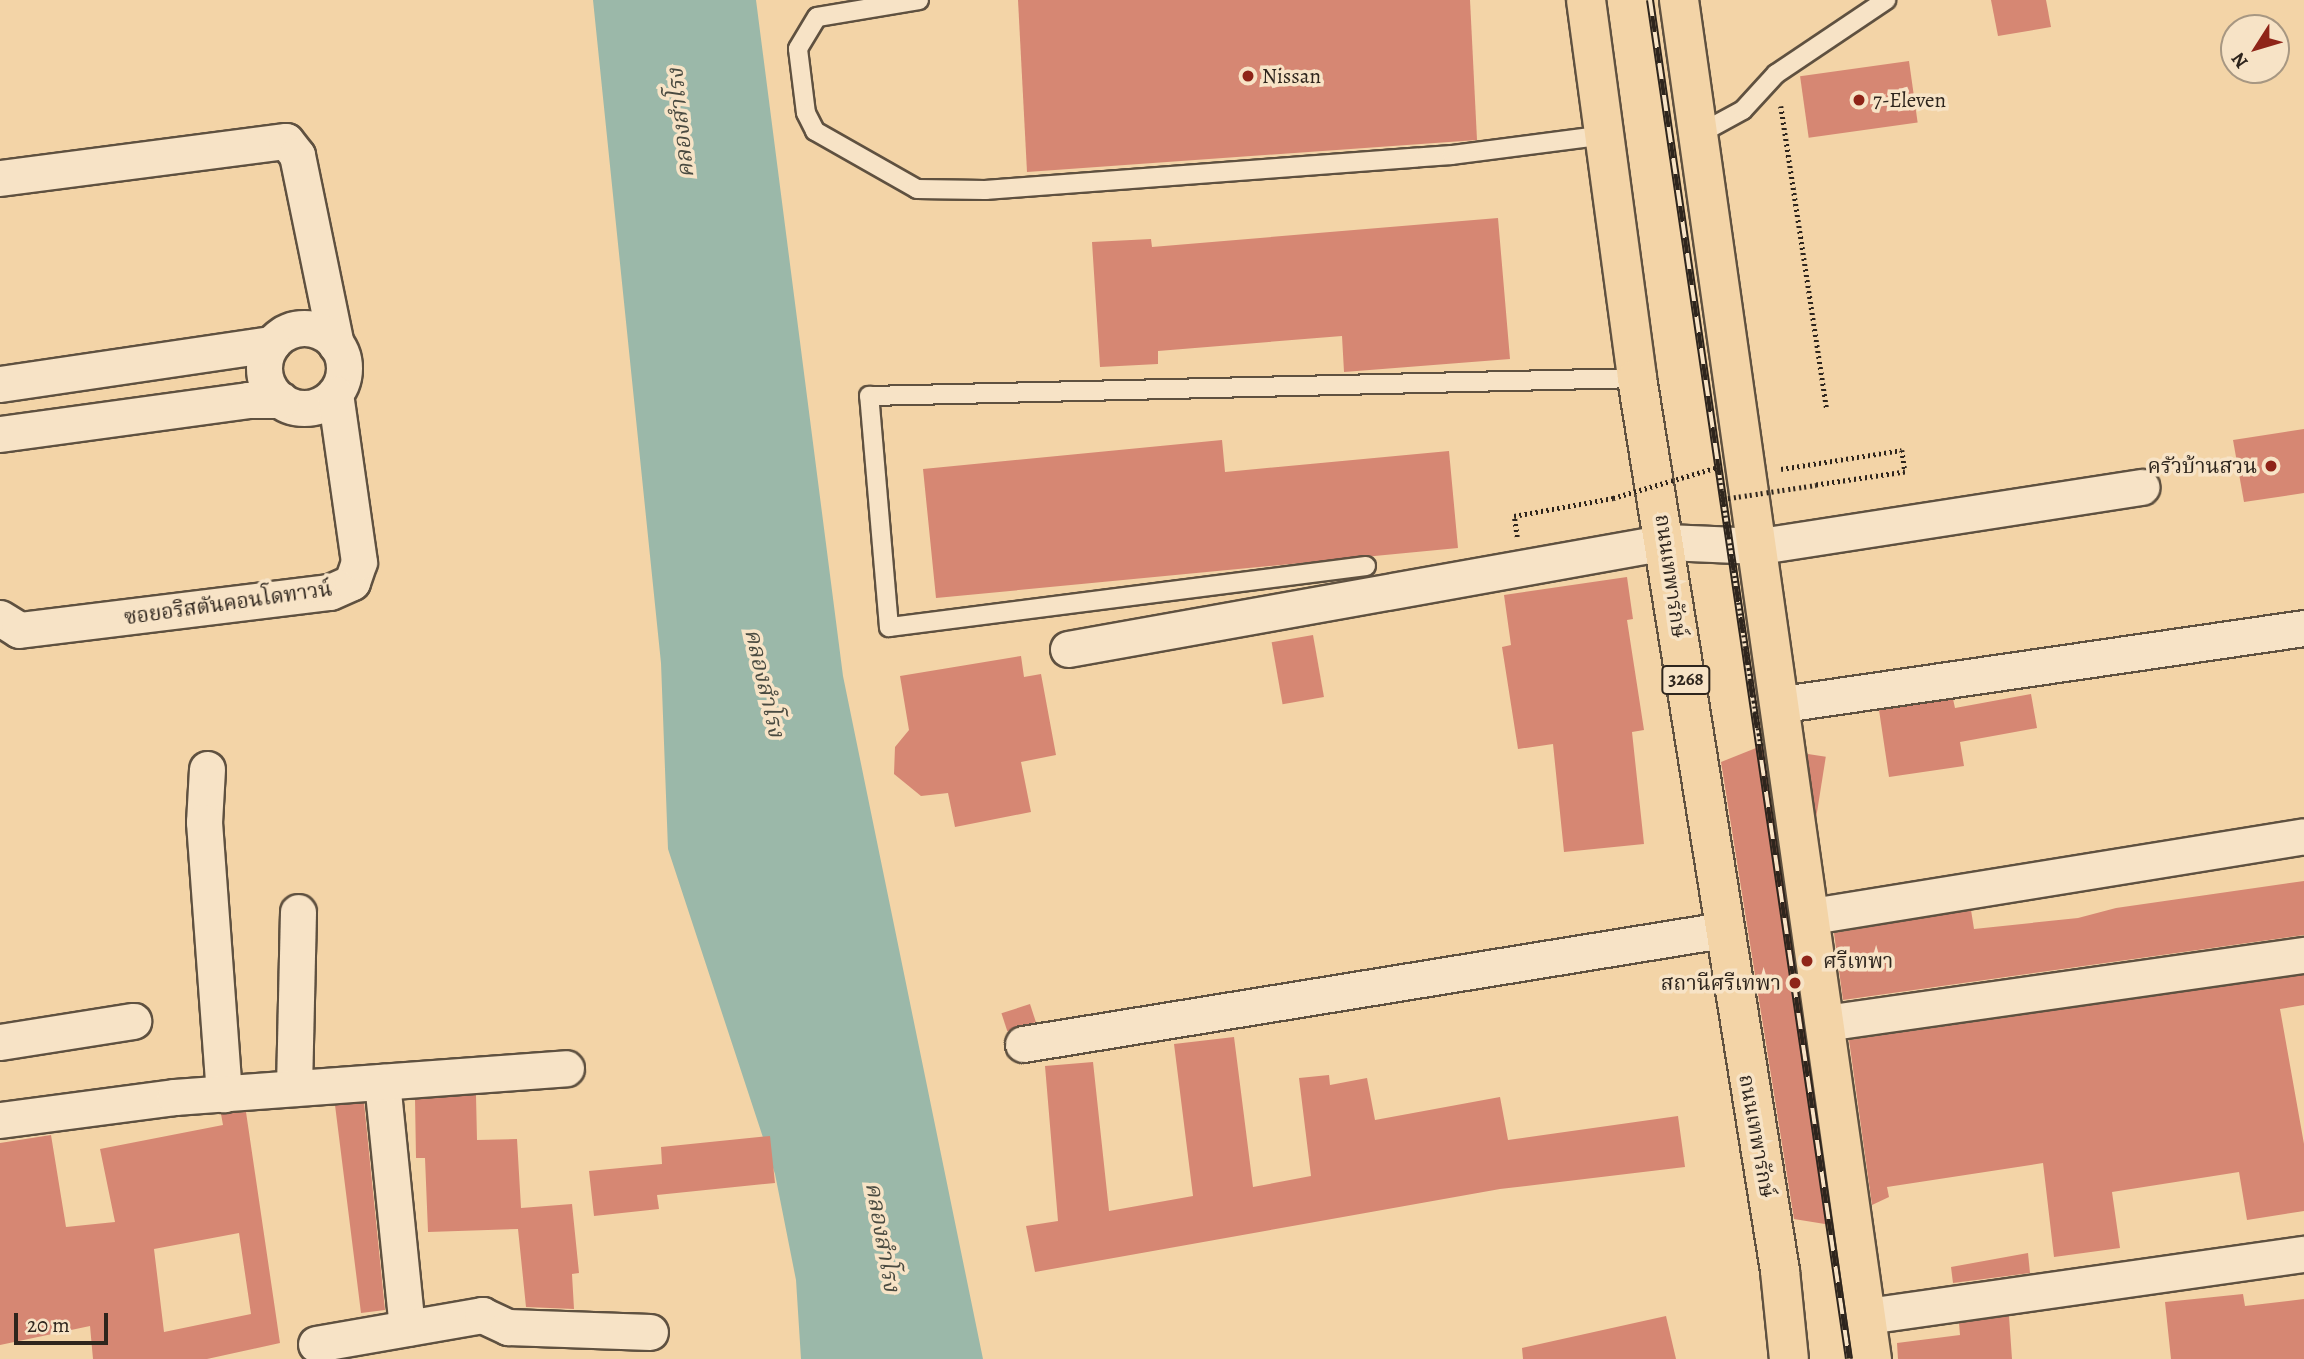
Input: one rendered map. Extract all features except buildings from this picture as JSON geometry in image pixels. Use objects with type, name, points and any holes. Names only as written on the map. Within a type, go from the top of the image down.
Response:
[{"type":"main road","name":"ถนนเทพารักษ์","points":[[1586,0],[1607,135],[1637,378],[1666,542],[1722,930],[1780,1270],[1789,1359]]},
{"type":"main road","points":[[1679,0],[1699,134],[1736,486],[1760,546],[1872,1359]]},
{"type":"street","name":"ซอยอริสตันคอนโดทาวน์","points":[[0,178],[286,141],[298,155],[324,304],[344,370],[335,394],[359,562],[352,582],[330,592],[19,630],[0,618]]},
{"type":"street","points":[[0,384],[272,344],[301,328],[327,335],[336,345]]},
{"type":"street","points":[[272,344],[265,376],[281,400]]},
{"type":"street","points":[[0,434],[281,400],[314,407],[335,394]]},
{"type":"street","points":[[1068,649],[1666,542],[1760,546],[2141,487]]},
{"type":"street","points":[[1783,704],[2304,628]]},
{"type":"street","points":[[207,769],[204,822],[224,1094]]},
{"type":"street","points":[[1812,916],[2304,836]]},
{"type":"street","points":[[294,1088],[298,912]]},
{"type":"street","points":[[1023,1044],[1722,930]]},
{"type":"street","points":[[1825,1023],[2304,955]]},
{"type":"street","points":[[0,1042],[133,1021]]},
{"type":"street","points":[[0,1120],[224,1094],[566,1068]]},
{"type":"street","points":[[382,1082],[407,1328]]},
{"type":"street","points":[[1867,1316],[2304,1254]]},
{"type":"street","points":[[316,1344],[482,1315],[508,1327],[650,1332]]},
{"type":"lane","points":[[919,0],[817,17],[798,49],[806,113],[815,131],[918,189],[985,190],[1452,155],[1607,135]]},
{"type":"lane","points":[[1699,134],[1743,110],[1776,74],[1886,0]]},
{"type":"lane","points":[[1366,566],[889,627],[869,396],[1637,378]]},
{"type":"path","points":[[1776,74],[1828,410]]},
{"type":"path","points":[[1902,450],[1905,472],[1816,485],[1736,486],[1889,452],[1902,450]]},
{"type":"path","points":[[1524,536],[1517,537],[1514,516],[1613,498],[1718,467],[1736,486],[1761,746]]},
{"type":"water","name":"คลองสำโรง","points":[[593,0],[756,0],[843,676],[983,1359],[801,1359],[796,1280],[775,1174],[668,849],[661,663]]},
{"type":"railway","points":[[1650,0],[1849,1359]]},
{"type":"place","name":"Nissan","points":[[1248,76]]},
{"type":"place","name":"7-Eleven","points":[[1859,100]]},
{"type":"place","name":"ครัวบ้านสวน","points":[[2271,466]]},
{"type":"place","name":"ศรีเทพา","points":[[1807,961]]},
{"type":"place","name":"สถานีศรีเทพา","points":[[1795,983]]}]
